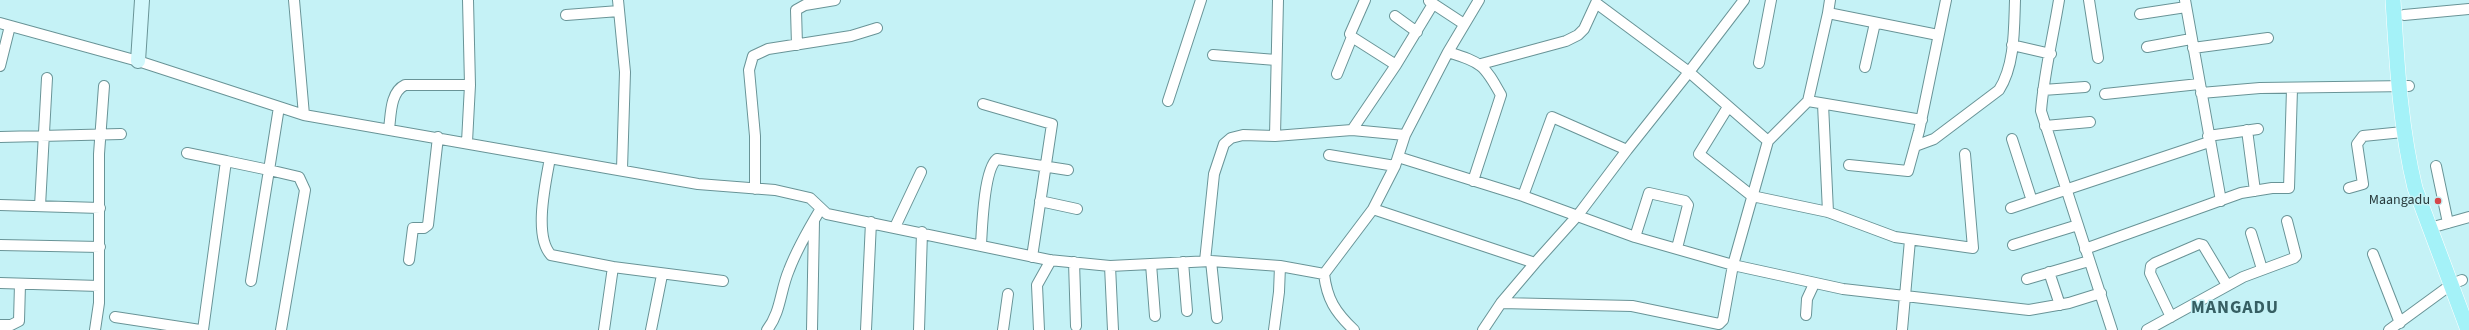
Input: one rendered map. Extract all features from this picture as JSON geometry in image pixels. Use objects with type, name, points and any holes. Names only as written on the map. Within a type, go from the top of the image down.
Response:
[{"type":"main road","points":[[2393,0],[2403,86],[2419,162],[2439,226],[2469,300]]},
{"type":"main road","points":[[2403,0],[2403,132],[2415,188],[2439,226]]},
{"type":"main road","points":[[2461,278],[2468,330]]},
{"type":"street","points":[[138,61],[142,0]]},
{"type":"street","points":[[294,0],[304,116]]},
{"type":"street","points":[[467,142],[470,85],[468,0]]},
{"type":"street","points":[[618,0],[626,78],[622,170]]},
{"type":"street","points":[[797,45],[796,10],[805,5],[835,0]]},
{"type":"street","points":[[1168,101],[1201,0]]},
{"type":"street","points":[[1275,136],[1278,0]]},
{"type":"street","points":[[1337,74],[1352,37],[1350,34],[1366,0]]},
{"type":"street","points":[[1354,330],[1331,306],[1326,291],[1324,274],[1373,209],[1397,161],[1406,135],[1448,52],[1480,0]]},
{"type":"street","points":[[1483,330],[1501,303],[1578,214],[1626,150],[1689,72],[1744,0]]},
{"type":"street","points":[[1759,64],[1771,0]]},
{"type":"street","points":[[1501,303],[1632,306],[1719,324],[1723,320],[1733,265],[1768,141],[1808,101],[1830,0]]},
{"type":"street","points":[[1849,165],[1908,172],[1922,120],[1946,0]]},
{"type":"street","points":[[1915,146],[1934,139],[1999,90],[2006,80],[2012,45],[2015,0]]},
{"type":"street","points":[[2059,0],[2043,90],[2041,111],[2112,330]]},
{"type":"street","points":[[2089,0],[2098,58]]},
{"type":"street","points":[[1352,130],[1417,32],[1431,2],[1464,24]]},
{"type":"street","points":[[1481,64],[1566,41],[1578,35],[1596,2],[1689,72],[1768,141]]},
{"type":"street","points":[[2140,14],[2186,3],[2192,44],[2221,201]]},
{"type":"street","points":[[2404,15],[2469,9]]},
{"type":"street","points":[[566,15],[619,11]]},
{"type":"street","points":[[1828,13],[1938,35]]},
{"type":"street","points":[[1395,16],[1417,32]]},
{"type":"street","points":[[0,23],[138,61],[304,116],[467,142],[698,184],[775,190],[810,198],[820,210],[827,214],[922,232],[1032,257],[1110,266],[1208,261],[1280,266],[1324,274]]},
{"type":"street","points":[[1865,67],[1875,23]]},
{"type":"street","points":[[0,66],[10,26]]},
{"type":"street","points":[[755,189],[755,136],[750,63],[753,56],[768,49],[851,36],[877,28]]},
{"type":"street","points":[[1352,37],[1396,65]]},
{"type":"street","points":[[2147,47],[2268,38]]},
{"type":"street","points":[[2012,45],[2050,54]]},
{"type":"street","points":[[1448,52],[1481,64],[1489,73],[1502,95],[1473,181]]},
{"type":"street","points":[[1213,55],[1276,60]]},
{"type":"street","points":[[40,206],[42,136],[47,78]]},
{"type":"street","points":[[389,130],[395,95],[401,87],[406,85],[470,85]]},
{"type":"street","points":[[95,330],[98,318],[100,247],[100,135],[104,86]]},
{"type":"street","points":[[2105,94],[2200,88],[2403,86]]},
{"type":"street","points":[[2043,90],[2085,87]]},
{"type":"street","points":[[2085,249],[2221,201],[2255,191],[2272,188],[2290,188],[2292,88]]},
{"type":"street","points":[[1808,101],[1922,120]]},
{"type":"street","points":[[983,104],[1052,124],[1032,257]]},
{"type":"street","points":[[1823,104],[1828,212]]},
{"type":"street","points":[[251,281],[279,107]]},
{"type":"street","points":[[1728,107],[1699,154],[1752,196],[1828,212],[1895,237],[1910,240],[1973,248],[1965,154]]},
{"type":"street","points":[[1523,196],[1552,117],[1626,150]]},
{"type":"street","points":[[2045,126],[2090,122]]},
{"type":"street","points":[[2012,208],[2067,191],[2209,139],[2247,130],[2258,129]]},
{"type":"street","points":[[1217,318],[1208,261],[1214,174],[1224,144],[1231,138],[1243,136],[1275,136],[1352,130],[1406,135]]},
{"type":"street","points":[[2247,130],[2255,191]]},
{"type":"street","points":[[2349,188],[2363,184],[2357,144],[2360,139],[2364,136],[2403,132]]},
{"type":"street","points":[[0,136],[121,134]]},
{"type":"street","points":[[409,260],[413,228],[424,228],[428,225],[438,137]]},
{"type":"street","points":[[2012,139],[2032,201]]},
{"type":"street","points":[[187,153],[269,170],[299,178],[305,190],[281,330]]},
{"type":"street","points":[[1329,155],[1397,161],[1473,181],[1578,214],[1635,237],[1733,265],[1814,284],[2029,310],[2060,305],[2101,293]]},
{"type":"street","points":[[550,158],[543,207],[543,230],[546,250],[551,255],[662,275],[723,281]]},
{"type":"street","points":[[981,245],[983,205],[994,161],[1001,158],[1068,170]]},
{"type":"street","points":[[115,317],[141,326],[202,330],[226,161]]},
{"type":"street","points":[[2436,166],[2439,226],[2469,217]]},
{"type":"street","points":[[895,227],[921,172]]},
{"type":"street","points":[[1635,237],[1649,193],[1687,202],[1677,248]]},
{"type":"street","points":[[1040,202],[1077,209]]},
{"type":"street","points":[[0,205],[100,208]]},
{"type":"street","points":[[1373,209],[1535,263]]},
{"type":"street","points":[[766,330],[779,309],[789,270],[820,210]]},
{"type":"street","points":[[812,330],[814,221]]},
{"type":"street","points":[[866,330],[871,222]]},
{"type":"street","points":[[2147,330],[2227,285],[2262,269],[2294,258],[2296,256],[2287,222]]},
{"type":"street","points":[[2013,245],[2078,225]]},
{"type":"street","points":[[919,330],[922,232]]},
{"type":"street","points":[[2251,233],[2262,269]]},
{"type":"street","points":[[1902,330],[1910,240]]},
{"type":"street","points":[[2171,317],[2150,273],[2151,266],[2155,263],[2199,244],[2203,245],[2227,285]]},
{"type":"street","points":[[0,245],[100,247]]},
{"type":"street","points":[[2374,254],[2402,325]]},
{"type":"street","points":[[1039,330],[1037,285],[1051,260]]},
{"type":"street","points":[[2027,279],[2089,261]]},
{"type":"street","points":[[1074,262],[1076,326]]},
{"type":"street","points":[[1183,262],[1188,312]]},
{"type":"street","points":[[1151,264],[1155,316]]},
{"type":"street","points":[[1110,266],[1113,330]]},
{"type":"street","points":[[1274,330],[1280,292],[1280,266]]},
{"type":"street","points":[[604,330],[613,267]]},
{"type":"street","points":[[2049,272],[2060,305]]},
{"type":"street","points":[[651,330],[662,275]]},
{"type":"street","points":[[2389,330],[2402,325],[2461,278]]},
{"type":"street","points":[[0,283],[99,286]]},
{"type":"street","points":[[0,325],[11,325],[19,321],[20,284]]},
{"type":"street","points":[[1806,315],[1807,299],[1814,284]]},
{"type":"street","points":[[1004,330],[1008,294]]},
{"type":"place","name":"Maangadu","points":[[2438,201]]},
{"type":"district","name":"MANGADU","points":[[2235,309]]}]
